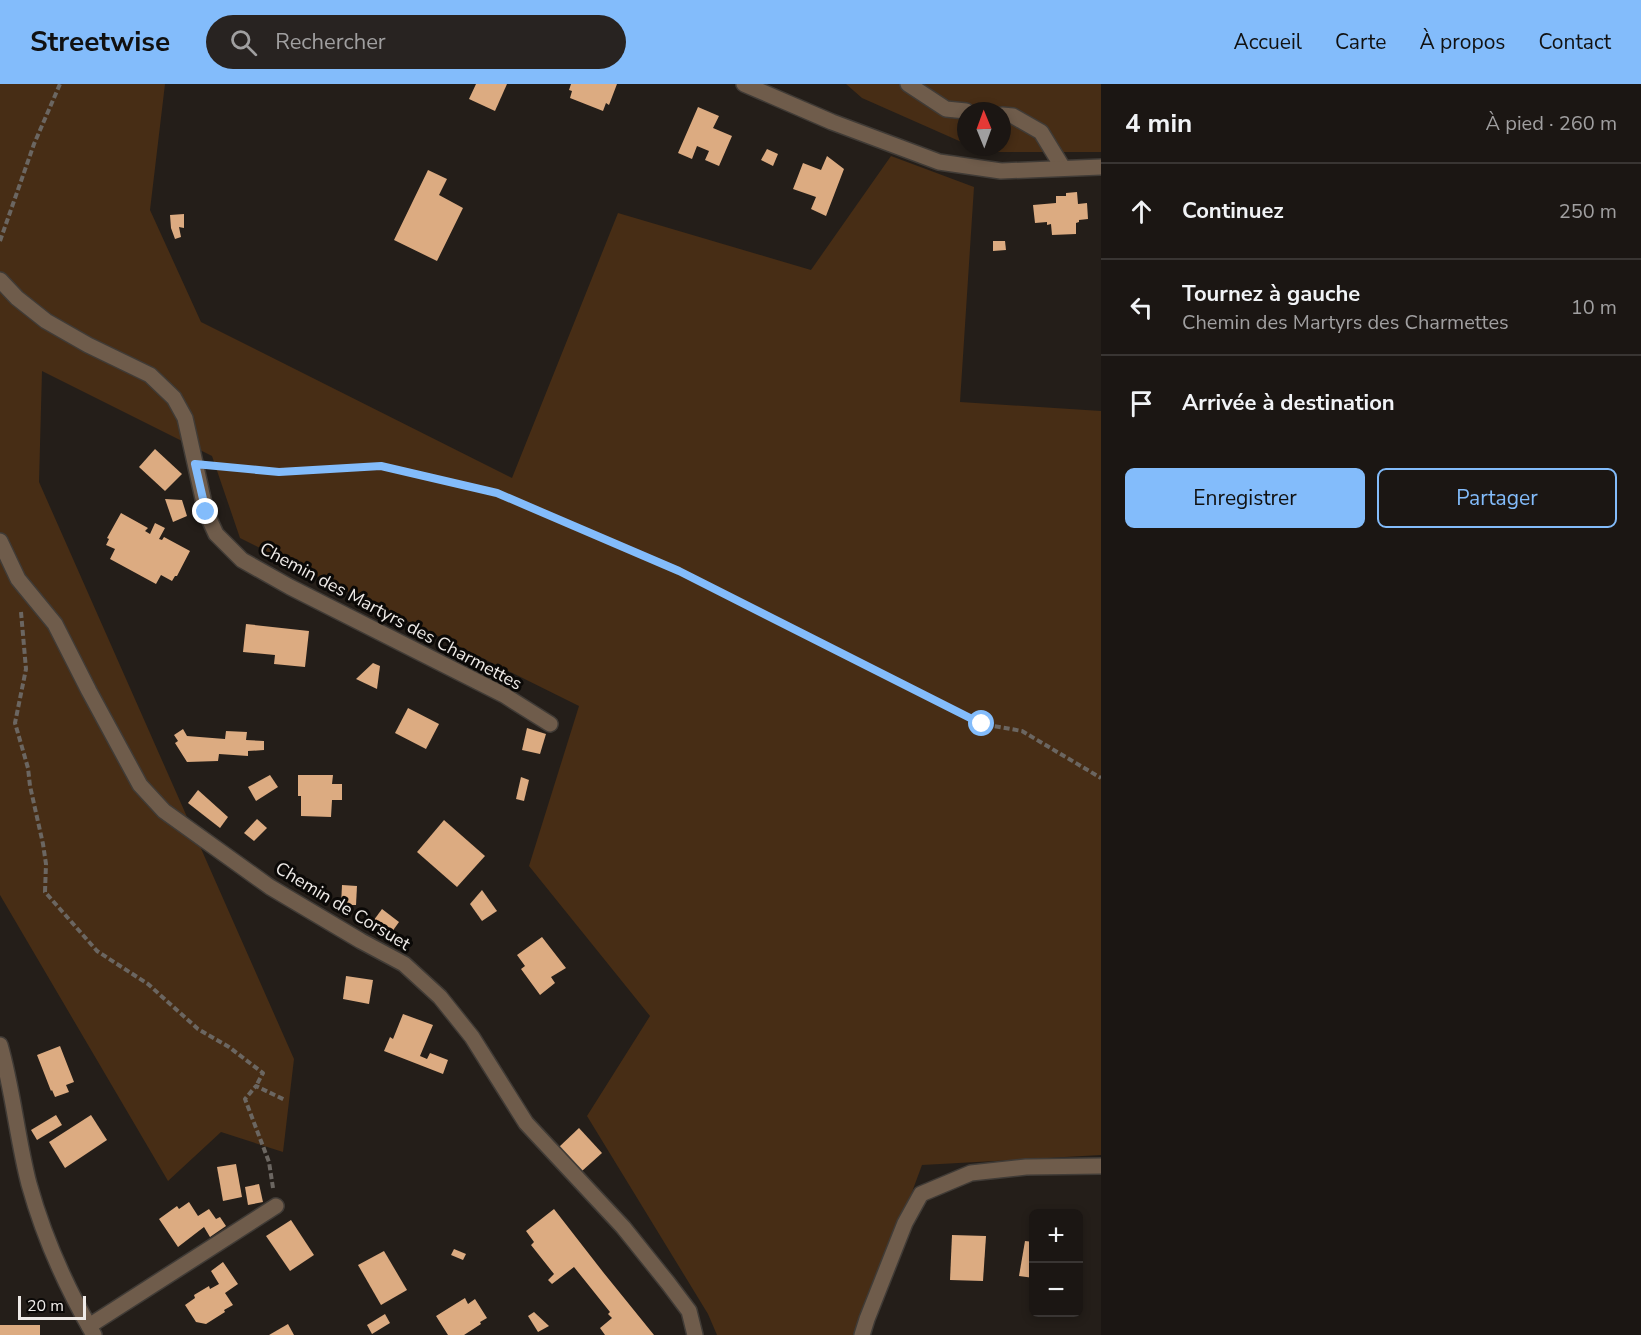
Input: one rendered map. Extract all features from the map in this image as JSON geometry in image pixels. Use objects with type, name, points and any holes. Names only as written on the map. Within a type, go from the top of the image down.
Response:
[{"type":"street","points":[[744,84],[832,122],[939,162],[1001,171],[1101,167]]},
{"type":"street","points":[[908,84],[946,109],[957,110]]},
{"type":"street","points":[[1011,116],[1041,132],[1063,168]]},
{"type":"street","name":"Chemin des Martyrs des Charmettes","points":[[0,280],[17,298],[46,321],[88,345],[150,375],[174,398],[185,418],[206,512],[216,534],[242,560],[290,587],[504,695],[550,724]]},
{"type":"street","name":"Chemin de Corsuet","points":[[0,541],[18,579],[55,624],[140,785],[164,811],[270,887],[404,964],[440,997],[472,1037],[526,1123],[623,1227],[669,1283],[689,1311],[695,1335]]},
{"type":"street","points":[[0,1044],[29,1183],[56,1262],[68,1289],[92,1331],[276,1206]]},
{"type":"street","points":[[862,1335],[905,1223],[921,1194],[971,1173],[1026,1167],[1101,1166]]},
{"type":"path","points":[[0,241],[34,144],[60,84]]},
{"type":"path","points":[[195,464],[279,472],[381,466],[497,493],[679,571],[982,724],[1022,731],[1101,778]]},
{"type":"path","points":[[29,592],[21,611],[26,669],[15,723],[28,768],[43,844],[46,864],[45,892],[98,951],[148,984],[198,1029],[229,1047],[263,1073],[245,1100],[269,1162],[276,1206]]},
{"type":"path","points":[[256,1086],[285,1100]]},
{"type":"shaded area","points":[[0,84],[165,84],[150,210],[201,322],[512,478],[618,213],[811,270],[891,156],[974,187],[960,402],[1101,411],[1101,1155],[922,1165],[859,1335],[717,1335],[708,1314],[587,1116],[650,1016],[529,866],[579,706],[240,538],[212,456],[42,371],[39,482],[294,1059],[283,1152],[221,1132],[168,1181],[0,895]]},
{"type":"shaded area","points":[[846,84],[1101,84],[1101,152],[1011,152],[1011,102],[957,102],[957,140],[862,98]]},
{"type":"building","points":[[476,84],[507,84],[495,111],[469,99]]},
{"type":"building","points":[[571,84],[617,84],[609,105],[606,103],[603,111],[570,98]]},
{"type":"building","points":[[698,107],[719,116],[713,128],[732,136],[719,166],[705,160],[709,151],[697,146],[692,159],[678,153]]},
{"type":"building","points":[[767,149],[778,154],[773,166],[761,160]]},
{"type":"building","points":[[827,156],[844,169],[826,216],[811,209],[816,197],[793,189],[803,163],[821,170]]},
{"type":"building","points":[[428,170],[447,179],[439,195],[463,208],[437,261],[394,240]]},
{"type":"building","points":[[1077,192],[1078,204],[1087,203],[1088,219],[1079,220],[1076,223],[1076,234],[1052,235],[1051,224],[1035,223],[1033,205],[1056,203],[1056,196],[1066,196],[1066,193]]},
{"type":"building","points":[[184,214],[184,228],[179,227],[181,237],[175,239],[170,215]]},
{"type":"building","points":[[993,241],[1005,241],[1006,250],[993,251]]},
{"type":"building","points":[[155,449],[182,474],[165,491],[139,467]]},
{"type":"building","points":[[165,499],[182,500],[187,516],[173,522]]},
{"type":"building","points":[[121,513],[148,528],[145,531],[150,534],[155,523],[165,528],[159,539],[162,540],[164,537],[190,551],[172,581],[161,575],[156,584],[110,559],[115,549],[106,545],[109,539],[107,538]]},
{"type":"building","points":[[246,624],[309,631],[305,667],[274,664],[275,655],[243,652]]},
{"type":"building","points":[[373,663],[380,666],[377,689],[356,679]]},
{"type":"building","points":[[408,708],[439,724],[426,749],[395,733]]},
{"type":"building","points":[[527,728],[546,734],[540,754],[522,750]]},
{"type":"building","points":[[183,729],[187,736],[225,739],[226,731],[247,732],[246,740],[264,741],[264,750],[248,751],[248,756],[219,754],[218,761],[187,762],[175,743],[178,741],[174,735]]},
{"type":"building","points":[[270,775],[278,787],[256,801],[248,787]]},
{"type":"building","points":[[298,775],[333,775],[332,784],[342,784],[342,800],[332,800],[331,817],[301,816]]},
{"type":"building","points":[[521,777],[529,780],[524,801],[516,799]]},
{"type":"building","points":[[198,790],[228,817],[220,828],[188,803]]},
{"type":"building","points":[[257,819],[267,828],[254,841],[244,833]]},
{"type":"building","points":[[444,820],[485,856],[457,887],[417,852]]},
{"type":"building","points":[[342,885],[357,886],[356,905],[341,905]]},
{"type":"building","points":[[482,890],[497,911],[482,921],[470,904]]},
{"type":"building","points":[[382,909],[399,922],[389,936],[371,924]]},
{"type":"building","points":[[542,937],[566,968],[551,977],[555,983],[540,995],[521,969],[525,966],[517,955]]},
{"type":"building","points":[[346,976],[373,980],[369,1004],[343,999]]},
{"type":"building","points":[[403,1014],[433,1025],[420,1056],[427,1059],[430,1053],[448,1060],[443,1074],[384,1051],[390,1037],[393,1039]]},
{"type":"building","points":[[60,1046],[74,1082],[66,1085],[69,1092],[55,1097],[37,1055]]},
{"type":"building","points":[[56,1115],[62,1125],[37,1140],[31,1130]]},
{"type":"building","points":[[91,1115],[107,1140],[65,1168],[49,1142]]},
{"type":"building","points":[[579,1128],[602,1153],[582,1171],[559,1147]]},
{"type":"building","points":[[236,1164],[242,1197],[223,1201],[217,1167]]},
{"type":"building","points":[[259,1184],[263,1202],[248,1205],[245,1187]]},
{"type":"building","points":[[189,1202],[198,1216],[209,1209],[216,1219],[220,1217],[226,1226],[210,1237],[204,1227],[178,1247],[159,1219],[177,1206],[179,1209]]},
{"type":"building","points":[[554,1209],[654,1335],[605,1335],[600,1328],[612,1318],[608,1314],[610,1312],[574,1267],[552,1284],[548,1280],[554,1274],[531,1245],[534,1242],[526,1231]]},
{"type":"building","points":[[291,1220],[314,1255],[290,1271],[266,1236]]},
{"type":"building","points":[[952,1235],[986,1236],[983,1281],[950,1280]]},
{"type":"building","points":[[1025,1241],[1029,1241],[1029,1277],[1019,1276]]},
{"type":"building","points":[[454,1249],[466,1254],[463,1260],[451,1255]]},
{"type":"building","points":[[384,1251],[407,1290],[381,1305],[358,1265]]},
{"type":"building","points":[[223,1262],[238,1284],[225,1293],[233,1305],[206,1324],[196,1322],[185,1305],[195,1298],[194,1295],[209,1286],[210,1289],[219,1284],[211,1271]]},
{"type":"building","points":[[465,1298],[468,1304],[475,1299],[487,1318],[464,1335],[448,1335],[436,1316]]},
{"type":"building","points":[[534,1312],[549,1326],[538,1332],[528,1316]]},
{"type":"building","points":[[385,1314],[390,1323],[372,1334],[367,1325]]},
{"type":"building","points":[[288,1324],[294,1335],[269,1335]]},
{"type":"building","points":[[0,1325],[40,1325],[40,1335],[0,1335]]},
{"type":"route","points":[[206,512],[195,464],[279,472],[381,466],[497,493],[679,571],[982,724]]}]
